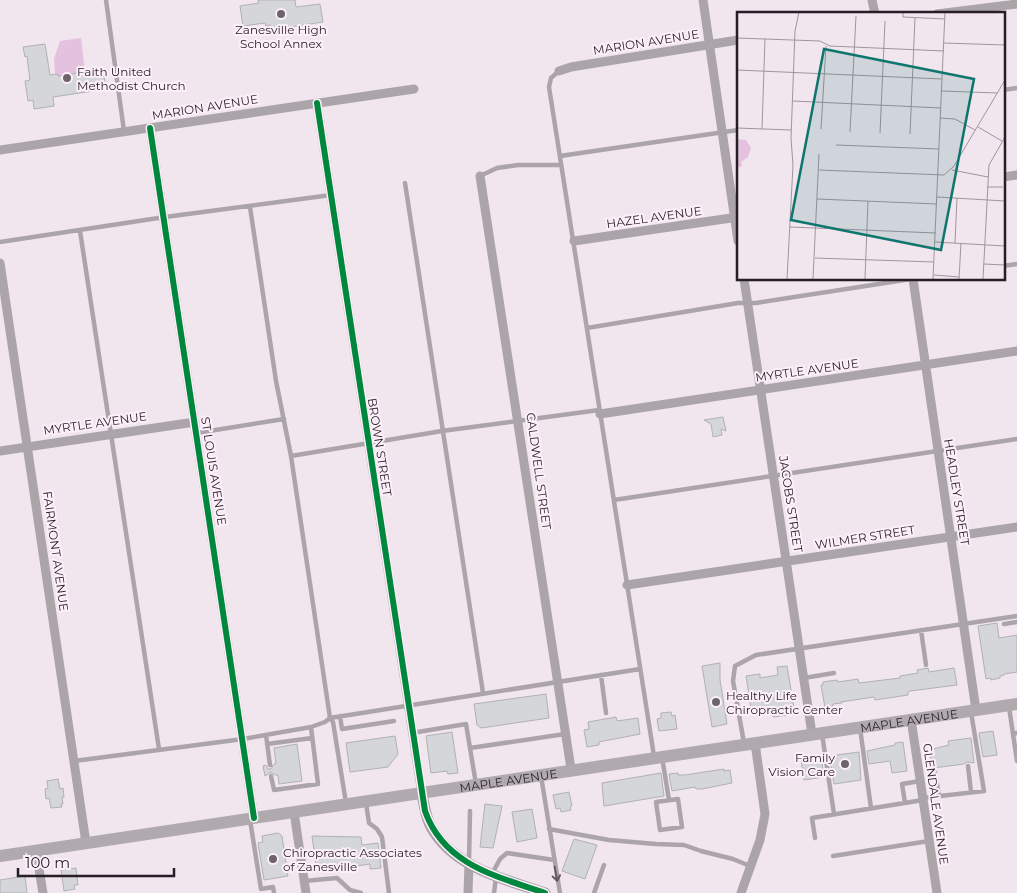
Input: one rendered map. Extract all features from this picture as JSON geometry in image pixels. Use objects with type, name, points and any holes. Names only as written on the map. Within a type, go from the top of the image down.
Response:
[{"type":"main road","name":"MAPLE AVENUE","points":[[0,856],[1013,705]]},
{"type":"street","points":[[703,0],[737,218]]},
{"type":"street","points":[[953,12],[1017,4]]},
{"type":"street","name":"MARION AVENUE","points":[[559,70],[737,40]]},
{"type":"street","name":"MARION AVENUE","points":[[0,150],[414,89]]},
{"type":"street","name":"BROWN STREET","points":[[317,102],[422,794]]},
{"type":"street","name":"ST LOUIS AVENUE","points":[[150,128],[243,739],[252,819]]},
{"type":"street","points":[[1004,177],[1017,175]]},
{"type":"street","name":"CALDWELL STREET","points":[[480,176],[571,770]]},
{"type":"street","name":"HAZEL AVENUE","points":[[574,241],[737,218]]},
{"type":"street","name":"FAIRMONT AVENUE","points":[[0,263],[86,843]]},
{"type":"street","name":"JACOBS STREET","points":[[744,280],[804,678],[817,733]]},
{"type":"street","name":"HEADLEY STREET","points":[[912,280],[964,623],[974,710]]},
{"type":"street","name":"MYRTLE AVENUE","points":[[600,412],[1017,351]]},
{"type":"street","name":"MYRTLE AVENUE","points":[[0,451],[110,433],[195,422]]},
{"type":"street","name":"WILMER STREET","points":[[627,585],[1017,527]]},
{"type":"street","name":"GLENDALE AVENUE","points":[[911,719],[937,893]]},
{"type":"street","points":[[741,893],[764,827],[765,814],[749,743]]},
{"type":"street","points":[[422,794],[431,827],[445,844],[469,864],[545,893]]},
{"type":"street","points":[[294,812],[306,893]]},
{"type":"street","points":[[36,851],[43,893]]},
{"type":"street","points":[[468,893],[469,864]]},
{"type":"lane","points":[[106,0],[124,131]]},
{"type":"lane","points":[[559,70],[551,78],[549,87],[640,669],[669,800]]},
{"type":"lane","points":[[1004,90],[1017,88]]},
{"type":"lane","points":[[560,156],[737,130]]},
{"type":"lane","points":[[480,176],[498,168],[518,165],[561,165]]},
{"type":"lane","points":[[405,183],[483,693]]},
{"type":"lane","points":[[0,242],[164,217],[331,195]]},
{"type":"lane","points":[[250,207],[276,381],[291,456],[330,718],[333,722],[346,805]]},
{"type":"lane","points":[[80,231],[159,749]]},
{"type":"lane","points":[[1004,266],[1017,264]]},
{"type":"lane","points":[[587,328],[738,303],[905,280]]},
{"type":"lane","name":"MYRTLE AVENUE","points":[[291,456],[442,431],[600,412]]},
{"type":"lane","points":[[197,432],[284,419]]},
{"type":"lane","points":[[614,500],[1017,439]]},
{"type":"lane","points":[[749,743],[733,681],[734,666],[756,655],[1017,616]]},
{"type":"lane","points":[[1004,624],[1017,622]]},
{"type":"lane","points":[[921,630],[926,665]]},
{"type":"lane","points":[[74,761],[243,739],[311,728],[330,718],[340,716],[640,669]]},
{"type":"lane","points":[[804,678],[834,673]]},
{"type":"lane","points":[[601,675],[606,713]]},
{"type":"lane","points":[[1013,705],[1017,761]]},
{"type":"lane","points":[[815,838],[812,818],[939,796],[984,791],[974,710]]},
{"type":"lane","points":[[340,716],[342,729],[394,721]]},
{"type":"lane","points":[[412,733],[466,724],[476,785]]},
{"type":"lane","points":[[859,727],[872,808]]},
{"type":"lane","points":[[271,776],[274,790],[318,784],[311,728]]},
{"type":"lane","points":[[817,733],[834,814]]},
{"type":"lane","points":[[470,748],[566,734]]},
{"type":"lane","points":[[266,735],[270,764]]},
{"type":"lane","points":[[267,744],[312,738]]},
{"type":"lane","points":[[968,766],[971,792]]},
{"type":"lane","points":[[935,772],[939,796]]},
{"type":"lane","points":[[541,774],[560,893]]},
{"type":"lane","points":[[905,803],[902,784],[920,781]]},
{"type":"lane","points":[[678,799],[682,827],[660,830],[656,802],[669,800],[678,799]]},
{"type":"lane","points":[[366,802],[369,823],[377,829],[382,837],[389,893]]},
{"type":"lane","points":[[469,864],[470,811]]},
{"type":"lane","points":[[252,819],[261,889],[273,887],[274,893]]},
{"type":"lane","points":[[549,829],[609,840],[684,845],[733,859],[750,866]]},
{"type":"lane","points":[[833,856],[929,840]]},
{"type":"lane","points":[[494,893],[494,875],[500,859],[507,853],[554,860]]},
{"type":"lane","points":[[594,893],[604,865]]},
{"type":"lane","points":[[304,882],[337,878],[350,890],[361,893]]},
{"type":"shaded area","points":[[81,38],[85,72],[58,76],[55,74],[54,59],[60,41]]},
{"type":"building","name":"Zanesville High School Annex","points":[[258,0],[295,0],[296,7],[320,4],[323,22],[270,30],[270,25],[266,26],[265,23],[243,26],[240,6],[259,3]]},
{"type":"building","name":"Faith United Methodist Church","points":[[45,44],[50,75],[57,74],[58,76],[103,69],[106,89],[53,97],[54,106],[34,109],[33,100],[28,101],[25,81],[30,80],[27,56],[25,57],[23,47]]},
{"type":"building","points":[[723,417],[726,431],[721,429],[722,435],[713,437],[711,424],[704,420]]},
{"type":"building","points":[[997,623],[999,638],[1017,635],[1017,672],[1004,674],[1000,678],[991,680],[991,678],[986,679],[978,626]]},
{"type":"building","name":"Healthy Life Chiropractic Center","points":[[720,663],[720,680],[727,724],[712,727],[702,666]]},
{"type":"building","points":[[787,666],[795,714],[773,717],[772,712],[752,715],[746,676],[760,674],[760,678],[778,675],[777,667]]},
{"type":"building","points":[[928,668],[929,672],[954,668],[957,685],[910,691],[908,695],[875,700],[874,697],[841,702],[825,708],[821,685],[823,685],[823,682],[858,679],[859,683],[900,678],[900,676],[918,673],[917,670]]},
{"type":"building","points":[[546,694],[549,718],[481,728],[477,725],[474,704]]},
{"type":"building","points":[[671,712],[672,716],[675,715],[677,729],[659,731],[657,719],[661,718],[661,713]]},
{"type":"building","points":[[616,717],[617,721],[638,718],[640,734],[599,742],[599,745],[587,747],[584,730],[589,729],[588,722]]},
{"type":"building","points":[[993,731],[997,755],[983,757],[979,733]]},
{"type":"building","points":[[452,732],[458,773],[448,774],[447,771],[431,773],[426,736]]},
{"type":"building","points":[[395,736],[398,754],[388,767],[350,772],[346,743]]},
{"type":"building","points":[[971,738],[974,763],[967,762],[933,768],[929,750],[949,745],[948,741]]},
{"type":"building","points":[[903,742],[907,771],[892,773],[890,761],[869,764],[867,751]]},
{"type":"building","points":[[297,744],[302,781],[279,784],[278,775],[271,772],[265,776],[263,766],[266,765],[268,769],[271,769],[276,764],[274,748]]},
{"type":"building","name":"Family Vision Care","points":[[859,752],[861,780],[834,784],[829,756]]},
{"type":"building","points":[[821,757],[824,777],[804,780],[801,759]]},
{"type":"building","points":[[724,769],[724,771],[730,770],[732,783],[702,789],[696,789],[695,787],[672,791],[669,774],[678,773],[678,775],[685,775]]},
{"type":"building","points":[[661,773],[664,796],[604,806],[602,783]]},
{"type":"building","points":[[58,779],[60,789],[63,788],[63,804],[61,804],[62,807],[51,808],[49,798],[46,799],[45,789],[48,788],[47,781]]},
{"type":"building","points":[[569,792],[571,810],[561,812],[560,808],[556,809],[553,795]]},
{"type":"building","points":[[485,804],[502,806],[493,848],[480,847]]},
{"type":"building","points":[[532,809],[537,838],[517,842],[512,812]]},
{"type":"building","name":"Chiropractic Associates of Zanesville","points":[[278,833],[282,836],[288,876],[264,880],[258,843],[263,842],[262,836]]},
{"type":"building","points":[[312,836],[361,837],[362,845],[378,843],[381,868],[370,869],[370,864],[317,872]]},
{"type":"building","points":[[574,839],[597,845],[585,879],[562,871]]},
{"type":"building","points":[[76,868],[78,885],[74,885],[75,889],[64,891],[61,870]]},
{"type":"building","points":[[25,876],[27,893],[0,893],[0,880]]},
{"type":"cycle path","points":[[317,103],[425,811],[434,829],[445,844],[458,856],[491,874],[545,893]]},
{"type":"cycle path","points":[[150,128],[254,818]]},
{"type":"place","name":"Zanesville High School Annex","points":[[281,14]]},
{"type":"place","name":"Faith United Methodist Church","points":[[67,78]]},
{"type":"place","name":"Healthy Life Chiropractic Center","points":[[716,702]]},
{"type":"place","name":"Family Vision Care","points":[[845,764]]},
{"type":"place","name":"Chiropractic Associates of Zanesville","points":[[273,859]]}]
